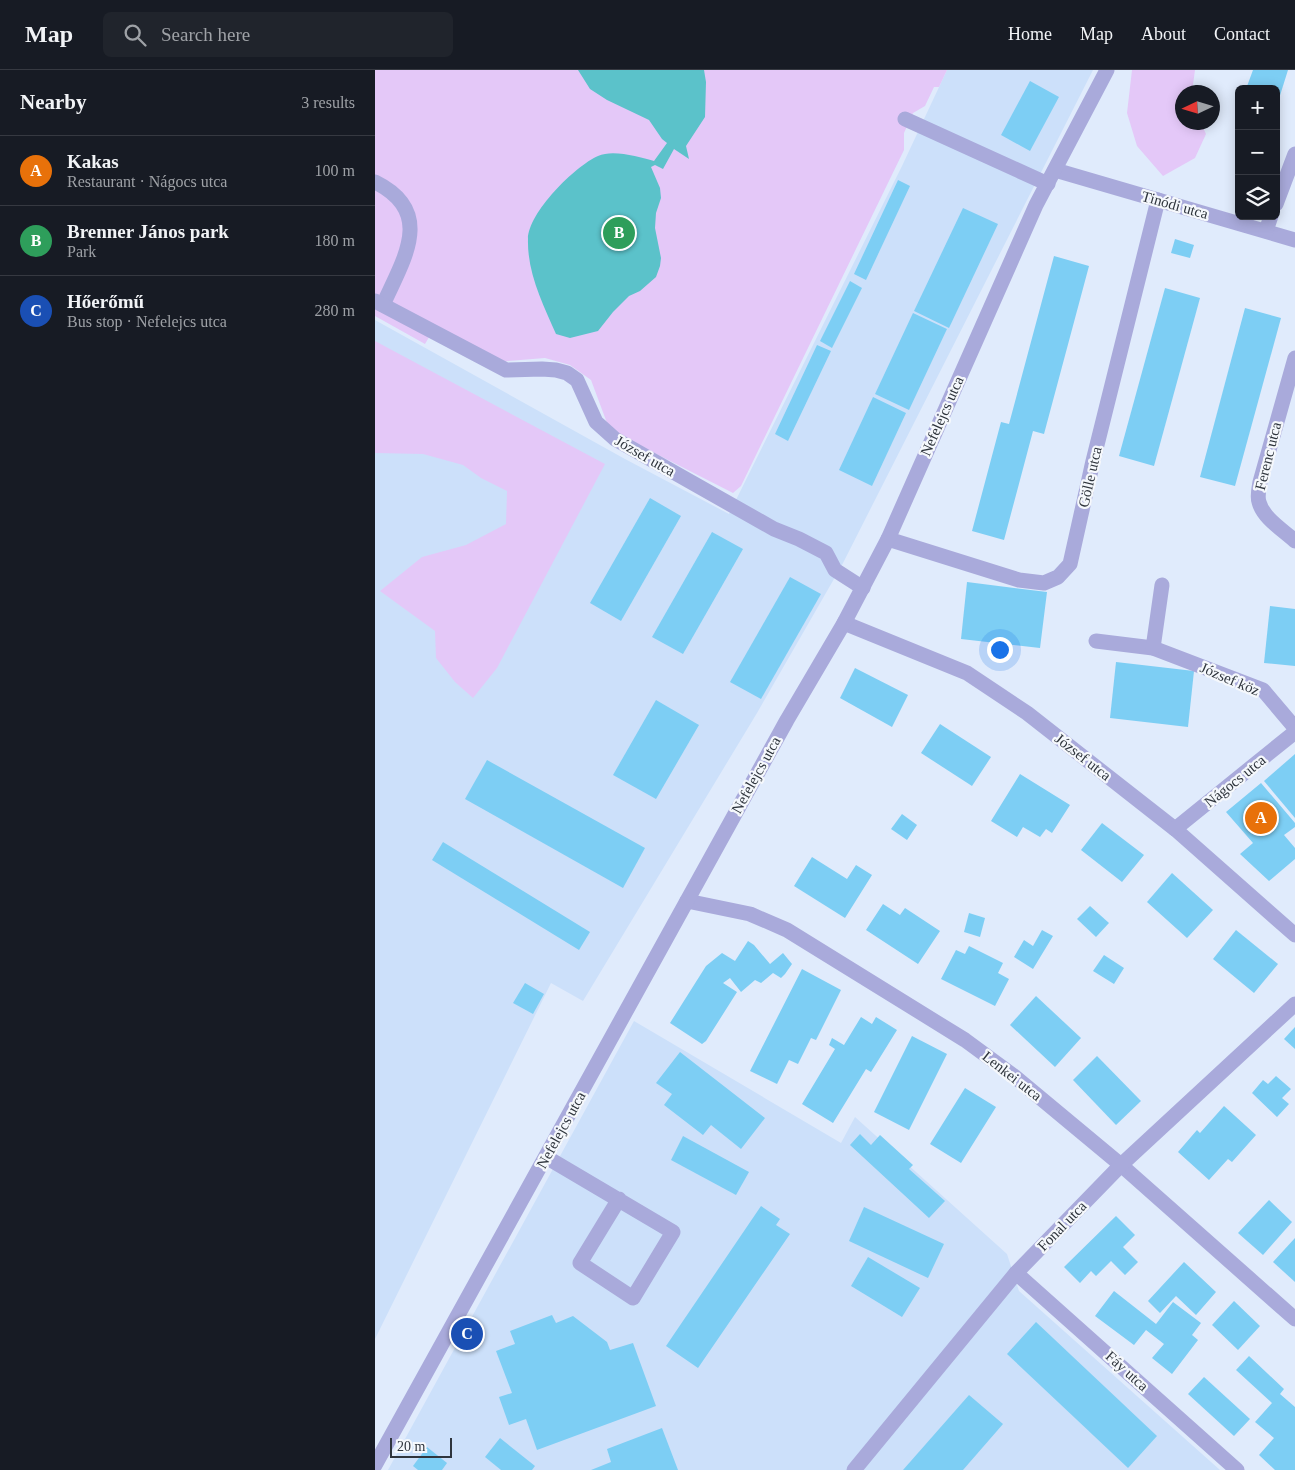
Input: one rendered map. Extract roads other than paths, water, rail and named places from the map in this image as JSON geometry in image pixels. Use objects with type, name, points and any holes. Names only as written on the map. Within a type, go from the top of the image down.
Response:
[{"type":"street","name":"Nefelejcs utca","points":[[375,1465],[787,720],[863,588],[888,539],[1036,205],[1107,70]]},
{"type":"street","points":[[905,119],[1048,184]]},
{"type":"street","points":[[1280,193],[1295,154]]},
{"type":"street","name":"Tinódi utca","points":[[1055,170],[1295,240]]},
{"type":"street","name":"József utca","points":[[375,182],[387,188],[395,195],[408,215],[411,227],[411,239],[379,303],[507,370],[542,369],[567,373],[577,380],[596,422],[615,440],[774,529],[826,553],[835,570],[863,588]]},
{"type":"street","name":"Gölle utca","points":[[888,539],[1019,580],[1044,583],[1058,577],[1070,564],[1093,461],[1158,200]]},
{"type":"street","points":[[1266,231],[1270,220]]},
{"type":"street","name":"Ferenc utca","points":[[1295,358],[1260,482],[1258,497],[1269,519],[1295,541]]},
{"type":"street","points":[[1153,648],[1162,585]]},
{"type":"street","name":"József utca","points":[[844,624],[967,673],[1027,713],[1175,829],[1295,935]]},
{"type":"street","name":"József köz","points":[[1096,641],[1153,648],[1263,690],[1295,728]]},
{"type":"street","name":"Nágocs utca","points":[[1175,829],[1295,732]]},
{"type":"street","name":"Lenkei utca","points":[[687,902],[750,914],[787,930],[965,1040],[1014,1076],[1121,1166],[1295,1319]]},
{"type":"street","name":"Fonal utca","points":[[853,1470],[1016,1273],[1121,1166],[1295,1004]]},
{"type":"street","points":[[546,1157],[619,1199],[673,1232],[633,1298],[580,1263],[619,1199]]},
{"type":"street","name":"Fáy utca","points":[[1016,1273],[1237,1470]]},
{"type":"water","points":[[578,70],[704,70],[706,82],[705,117],[686,146],[689,159],[674,149],[663,169],[655,165],[651,167],[660,188],[661,198],[656,213],[655,228],[661,258],[656,277],[640,291],[629,296],[598,331],[570,338],[556,334],[541,300],[528,252],[530,228],[554,191],[588,161],[611,153],[626,154],[654,161],[667,143],[649,120],[607,100],[590,89]]},
{"type":"place","name":"Brenner János park","points":[[619,233]]},
{"type":"place","name":"Kakas","points":[[1261,818]]},
{"type":"place","name":"Hőerőmű","points":[[467,1334]]}]
